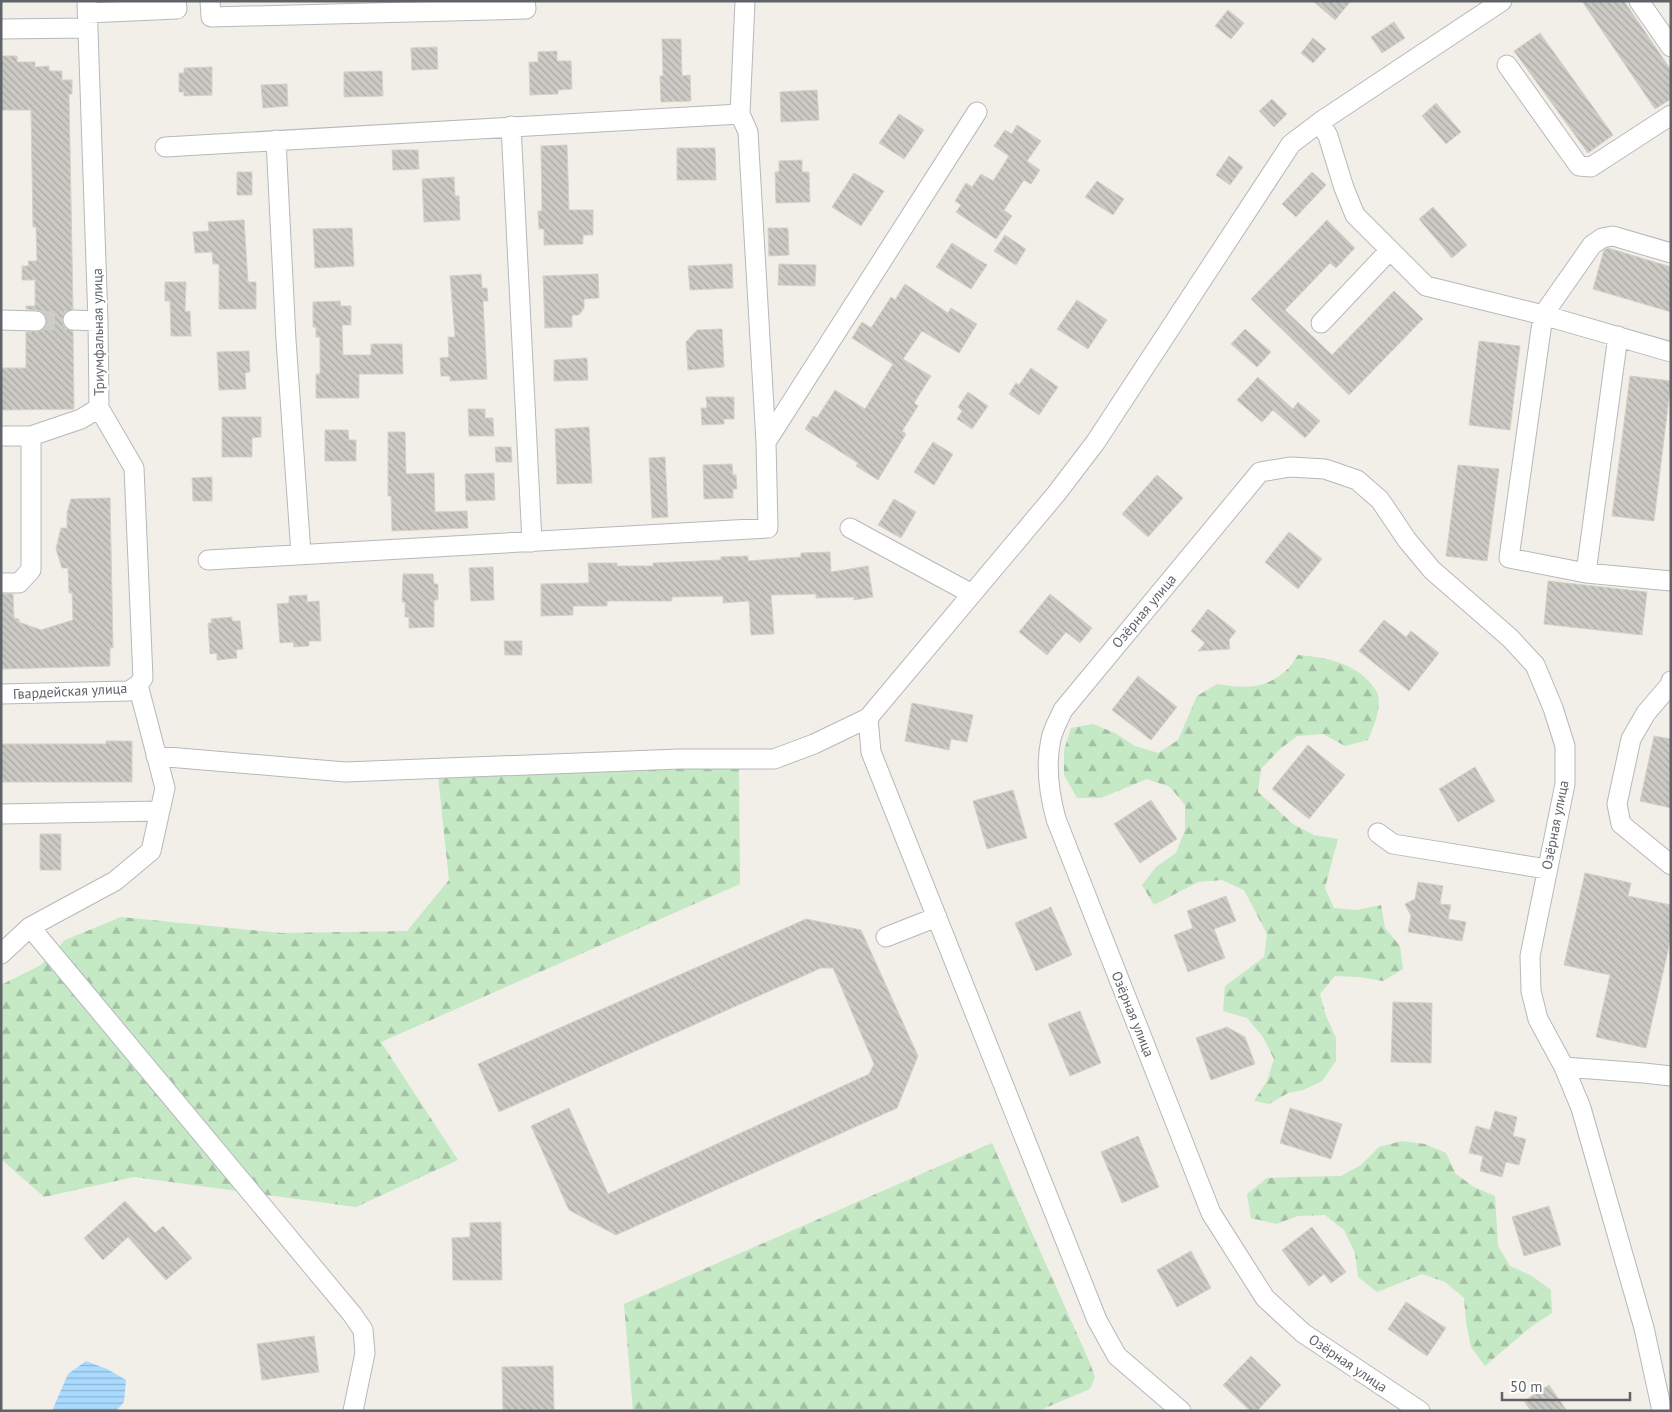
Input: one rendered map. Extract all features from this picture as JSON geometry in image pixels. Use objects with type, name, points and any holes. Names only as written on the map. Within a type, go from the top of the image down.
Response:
[{"type":"street","points":[[1,29],[87,14],[177,9],[176,1]]},
{"type":"street","points":[[210,1],[211,17],[526,9],[526,1]]},
{"type":"street","points":[[208,560],[768,528],[766,442],[748,132],[740,114],[745,1]]},
{"type":"street","points":[[156,756],[345,772],[679,759],[774,759],[814,744],[868,718],[1056,494],[1095,443],[1291,144],[1320,122],[1502,1]]},
{"type":"street","points":[[1639,1],[1671,47]]},
{"type":"street","name":"Триумфальная улица","points":[[87,14],[98,321],[99,408],[134,468],[144,678],[138,685]]},
{"type":"street","points":[[1507,65],[1579,166],[1591,167],[1671,115]]},
{"type":"street","points":[[766,442],[977,112]]},
{"type":"street","points":[[165,147],[740,114]]},
{"type":"street","points":[[1320,122],[1328,136],[1344,188],[1355,215],[1426,286],[1543,315],[1671,352]]},
{"type":"street","points":[[511,126],[532,542]]},
{"type":"street","points":[[276,140],[286,340],[301,554]]},
{"type":"street","points":[[1671,253],[1613,236],[1602,238],[1592,245],[1543,315],[1509,558],[1586,573],[1671,581]]},
{"type":"street","points":[[1321,323],[1390,250]]},
{"type":"street","points":[[1,320],[36,321]]},
{"type":"street","points":[[73,320],[98,321]]},
{"type":"street","points":[[1586,573],[1618,336]]},
{"type":"street","points":[[1,436],[31,436],[82,419],[99,408]]},
{"type":"street","points":[[1,583],[19,583],[32,570],[31,436]]},
{"type":"street","name":"Озёрная улица","points":[[1420,1411],[1303,1333],[1265,1298],[1211,1213],[1056,819],[1050,796],[1048,767],[1051,738],[1063,710],[1260,472],[1290,467],[1325,469],[1357,480],[1380,500],[1432,570],[1510,638],[1535,665],[1553,708],[1565,746],[1565,784],[1530,956],[1531,991],[1538,1019],[1564,1067],[1581,1108],[1644,1328],[1662,1411]]},
{"type":"street","points":[[850,528],[972,594]]},
{"type":"street","points":[[1671,681],[1670,685],[1646,712],[1631,739],[1618,804],[1620,824],[1671,865]]},
{"type":"street","points":[[1,954],[30,927],[115,881],[151,851],[165,788],[138,685]]},
{"type":"street","name":"Гвардейская улица","points":[[1,694],[129,691],[138,685]]},
{"type":"street","points":[[868,718],[871,752],[1096,1320],[1117,1356],[1181,1411]]},
{"type":"street","points":[[1,814],[160,811]]},
{"type":"street","points":[[1378,833],[1393,844],[1547,869]]},
{"type":"street","points":[[886,937],[937,917]]},
{"type":"street","points":[[30,927],[352,1314],[363,1330],[365,1353],[353,1411]]},
{"type":"street","points":[[1564,1067],[1671,1076]]},
{"type":"green space","points":[[1298,655],[1319,657],[1339,662],[1365,677],[1378,695],[1379,707],[1376,718],[1368,740],[1345,746],[1323,734],[1297,736],[1279,750],[1261,769],[1258,792],[1293,824],[1314,835],[1338,839],[1325,888],[1334,908],[1357,910],[1381,905],[1385,928],[1400,946],[1403,969],[1383,981],[1335,976],[1320,994],[1326,1016],[1336,1038],[1336,1061],[1322,1081],[1303,1090],[1288,1093],[1269,1104],[1254,1101],[1267,1081],[1274,1059],[1263,1037],[1247,1018],[1223,1011],[1225,986],[1264,957],[1267,934],[1244,890],[1222,880],[1198,882],[1154,905],[1142,885],[1156,867],[1176,853],[1185,830],[1185,805],[1170,787],[1147,779],[1101,798],[1077,798],[1064,775],[1064,750],[1071,728],[1093,724],[1115,733],[1135,746],[1158,753],[1178,740],[1197,696],[1217,684],[1243,687],[1268,682],[1285,671]]},
{"type":"green space","points":[[739,765],[740,884],[381,1042],[458,1160],[356,1207],[134,1177],[44,1197],[1,1159],[1,985],[41,965],[65,940],[121,917],[282,933],[407,931],[449,880],[438,776]]},
{"type":"green space","points":[[1402,1141],[1425,1144],[1446,1153],[1456,1174],[1474,1187],[1495,1196],[1498,1246],[1510,1266],[1532,1276],[1551,1290],[1552,1313],[1532,1326],[1485,1366],[1471,1347],[1464,1298],[1445,1282],[1422,1274],[1377,1292],[1358,1277],[1355,1253],[1344,1230],[1325,1215],[1298,1216],[1276,1224],[1251,1218],[1247,1194],[1267,1178],[1341,1176],[1361,1165],[1379,1147]]},
{"type":"green space","points":[[992,1143],[1090,1363],[1095,1377],[1090,1389],[1038,1411],[633,1411],[624,1304]]},
{"type":"water","points":[[86,1361],[107,1369],[126,1380],[124,1402],[116,1411],[52,1411],[68,1374]]},
{"type":"building","points":[[1313,1],[1351,1],[1335,20]]},
{"type":"building","points":[[1582,1],[1624,1],[1671,70],[1671,99],[1655,109]]},
{"type":"building","points":[[1228,10],[1244,23],[1231,39],[1215,26]]},
{"type":"building","points":[[1394,22],[1405,38],[1382,53],[1371,37]]},
{"type":"building","points":[[1540,33],[1613,135],[1588,153],[1514,51]]},
{"type":"building","points":[[1313,38],[1326,49],[1313,63],[1301,53]]},
{"type":"building","points":[[662,39],[681,39],[682,76],[690,75],[691,101],[661,102],[660,76],[663,76]]},
{"type":"building","points":[[437,47],[438,69],[412,70],[411,48]]},
{"type":"building","points":[[557,51],[557,61],[571,61],[572,89],[558,90],[558,94],[530,95],[529,62],[538,62],[538,52]]},
{"type":"building","points":[[1,56],[17,56],[17,62],[35,62],[35,67],[49,66],[49,71],[62,71],[62,80],[72,80],[72,94],[69,94],[73,309],[64,314],[62,320],[63,325],[67,329],[73,331],[74,409],[1,410],[1,368],[26,368],[26,332],[41,331],[47,321],[46,315],[41,311],[26,309],[26,306],[35,306],[35,280],[22,280],[22,266],[29,266],[28,261],[37,261],[36,227],[33,227],[31,110],[1,110]]},
{"type":"building","points":[[212,67],[212,95],[184,96],[184,92],[179,92],[179,73],[184,73],[184,68]]},
{"type":"building","points":[[382,71],[383,96],[344,97],[344,72]]},
{"type":"building","points":[[287,84],[288,106],[263,108],[261,85]]},
{"type":"building","points":[[817,90],[819,120],[781,122],[780,92]]},
{"type":"building","points":[[1272,99],[1287,114],[1274,127],[1259,111]]},
{"type":"building","points":[[1436,103],[1461,132],[1446,144],[1422,116]]},
{"type":"building","points":[[899,114],[924,130],[904,159],[879,143]]},
{"type":"building","points":[[1017,125],[1041,141],[1027,161],[1040,170],[1031,184],[1024,180],[1004,210],[1012,216],[996,239],[956,212],[961,205],[955,201],[966,183],[972,187],[981,174],[993,181],[1009,156],[994,146],[1005,130],[1012,134]]},
{"type":"building","points":[[567,145],[569,210],[593,210],[593,235],[583,235],[583,244],[544,245],[544,229],[539,229],[538,211],[542,211],[541,146]]},
{"type":"building","points":[[677,148],[715,148],[716,180],[677,180]]},
{"type":"building","points":[[392,150],[418,150],[419,169],[393,170]]},
{"type":"building","points":[[1229,156],[1243,167],[1230,185],[1216,175]]},
{"type":"building","points":[[802,160],[802,172],[809,172],[810,202],[776,203],[775,172],[779,172],[779,161]]},
{"type":"building","points":[[237,172],[252,172],[252,195],[237,195]]},
{"type":"building","points":[[1312,172],[1326,185],[1296,217],[1282,204]]},
{"type":"building","points":[[854,173],[884,191],[861,226],[832,207]]},
{"type":"building","points":[[454,177],[455,196],[459,196],[460,220],[424,222],[422,179]]},
{"type":"building","points":[[1097,181],[1124,199],[1113,215],[1085,197]]},
{"type":"building","points":[[1433,207],[1467,245],[1452,258],[1419,219]]},
{"type":"building","points":[[244,220],[248,282],[256,282],[256,309],[219,309],[219,264],[213,264],[212,252],[195,253],[193,232],[209,231],[208,222]]},
{"type":"building","points":[[1327,220],[1355,248],[1336,268],[1330,263],[1285,310],[1332,355],[1394,291],[1423,319],[1349,395],[1251,299]]},
{"type":"building","points":[[352,228],[354,266],[315,268],[313,229]]},
{"type":"building","points":[[768,228],[788,228],[789,255],[769,256]]},
{"type":"building","points":[[1005,235],[1026,249],[1016,265],[994,251]]},
{"type":"building","points":[[952,243],[987,265],[971,289],[936,267]]},
{"type":"building","points":[[1608,248],[1671,267],[1671,312],[1593,289],[1604,250]]},
{"type":"building","points":[[732,264],[733,288],[690,290],[688,266]]},
{"type":"building","points":[[779,264],[816,265],[815,286],[778,285]]},
{"type":"building","points":[[481,274],[482,288],[487,288],[488,301],[483,301],[487,379],[450,381],[450,376],[441,376],[440,358],[449,357],[448,337],[455,337],[450,276]]},
{"type":"building","points":[[598,274],[599,298],[584,299],[584,308],[579,315],[572,315],[572,327],[545,328],[543,276]]},
{"type":"building","points":[[165,282],[186,282],[185,312],[190,311],[191,336],[171,336],[170,301],[165,301]]},
{"type":"building","points":[[905,284],[948,313],[951,308],[977,324],[959,353],[922,331],[903,359],[931,376],[914,403],[918,406],[902,431],[906,434],[878,480],[856,466],[858,463],[805,429],[813,416],[817,418],[835,390],[865,409],[893,364],[852,338],[862,322],[871,328],[891,297],[895,300]]},
{"type":"building","points":[[1077,300],[1107,320],[1088,349],[1057,329]]},
{"type":"building","points":[[340,301],[341,306],[351,306],[351,325],[342,325],[343,355],[371,355],[371,344],[402,344],[403,374],[359,374],[359,398],[316,398],[316,374],[320,374],[320,337],[316,337],[316,327],[313,327],[313,302]]},
{"type":"building","points":[[722,329],[724,367],[688,370],[686,342],[697,330]]},
{"type":"building","points":[[1245,329],[1271,352],[1257,367],[1231,344]]},
{"type":"building","points":[[1479,341],[1520,346],[1510,430],[1469,425]]},
{"type":"building","points":[[249,351],[250,372],[245,373],[246,389],[219,390],[217,352]]},
{"type":"building","points":[[587,358],[588,380],[554,381],[554,360]]},
{"type":"building","points":[[1031,368],[1058,387],[1039,415],[1009,394],[1016,383],[1019,385]]},
{"type":"building","points":[[1630,376],[1671,381],[1654,521],[1612,516]]},
{"type":"building","points":[[1258,377],[1293,409],[1298,402],[1320,421],[1305,438],[1273,410],[1262,422],[1237,400]]},
{"type":"building","points":[[968,392],[988,406],[972,429],[957,419],[962,411],[958,407]]},
{"type":"building","points":[[706,397],[734,397],[734,419],[724,419],[724,424],[702,425],[701,408],[707,408]]},
{"type":"building","points":[[468,409],[485,409],[485,418],[493,418],[494,436],[469,436]]},
{"type":"building","points":[[222,417],[261,417],[261,437],[252,438],[252,457],[222,457]]},
{"type":"building","points":[[589,427],[592,483],[557,484],[555,429]]},
{"type":"building","points":[[325,430],[348,430],[349,440],[356,440],[356,461],[325,461]]},
{"type":"building","points":[[388,432],[405,432],[406,474],[434,473],[435,512],[467,511],[468,528],[392,531],[391,496],[388,496]]},
{"type":"building","points":[[933,442],[953,454],[934,485],[914,472]]},
{"type":"building","points":[[495,447],[511,447],[512,462],[496,462]]},
{"type":"building","points":[[665,457],[668,517],[652,518],[649,458]]},
{"type":"building","points":[[732,464],[733,475],[736,475],[737,489],[733,489],[733,498],[704,499],[703,465]]},
{"type":"building","points":[[1458,465],[1499,469],[1487,561],[1446,556]]},
{"type":"building","points":[[494,473],[495,500],[466,501],[465,474]]},
{"type":"building","points":[[1157,475],[1183,498],[1148,537],[1122,514]]},
{"type":"building","points":[[212,477],[212,501],[193,501],[192,478]]},
{"type":"building","points":[[110,498],[113,648],[110,648],[110,666],[1,669],[1,594],[13,594],[14,618],[19,619],[19,622],[41,630],[73,620],[72,593],[69,593],[68,568],[62,568],[56,549],[61,528],[67,528],[67,513],[71,499]]},
{"type":"building","points":[[894,499],[916,512],[901,538],[878,525]]},
{"type":"building","points":[[1289,532],[1322,559],[1298,589],[1265,562]]},
{"type":"building","points":[[830,552],[831,572],[868,566],[873,597],[854,600],[854,597],[816,598],[816,594],[771,595],[774,634],[751,635],[749,601],[723,603],[723,596],[672,597],[672,601],[607,601],[607,606],[573,606],[573,615],[541,616],[541,584],[589,583],[588,563],[617,563],[617,566],[653,566],[653,563],[721,560],[721,557],[748,556],[748,561],[801,557],[801,553]]},
{"type":"building","points":[[493,567],[494,600],[471,601],[469,568]]},
{"type":"building","points":[[403,574],[433,574],[434,584],[438,584],[438,600],[434,600],[434,627],[409,628],[409,617],[405,617],[405,602],[402,602]]},
{"type":"building","points":[[1548,581],[1647,592],[1642,635],[1544,624]]},
{"type":"building","points":[[1050,594],[1092,628],[1080,643],[1066,632],[1047,655],[1019,632]]},
{"type":"building","points":[[307,595],[307,602],[319,601],[321,641],[309,641],[309,646],[294,647],[293,642],[280,643],[277,604],[289,603],[289,596]]},
{"type":"building","points":[[1208,609],[1236,631],[1229,640],[1230,649],[1198,651],[1205,643],[1191,631]]},
{"type":"building","points":[[232,617],[232,621],[240,621],[243,649],[236,650],[237,658],[217,660],[217,653],[210,654],[208,623],[212,623],[211,619]]},
{"type":"building","points":[[1384,620],[1406,637],[1411,631],[1439,653],[1409,691],[1359,651]]},
{"type":"building","points":[[504,641],[522,641],[522,655],[505,655]]},
{"type":"building","points":[[1138,676],[1177,707],[1151,740],[1112,710]]},
{"type":"building","points":[[912,703],[973,715],[967,742],[951,739],[949,750],[905,741]]},
{"type":"building","points":[[1654,736],[1671,739],[1671,808],[1640,801]]},
{"type":"building","points":[[106,741],[132,741],[132,782],[1,782],[1,744],[106,744]]},
{"type":"building","points":[[1308,745],[1345,775],[1309,819],[1272,789]]},
{"type":"building","points":[[1475,767],[1495,801],[1458,822],[1439,789]]},
{"type":"building","points":[[1013,790],[1027,838],[987,849],[973,801]]},
{"type":"building","points":[[1151,800],[1177,839],[1140,863],[1114,824]]},
{"type":"building","points":[[40,834],[61,834],[61,870],[40,870]]},
{"type":"building","points":[[1585,873],[1631,883],[1628,896],[1671,905],[1671,937],[1646,1048],[1596,1037],[1610,975],[1564,965]]},
{"type":"building","points":[[1418,882],[1443,886],[1440,904],[1451,905],[1448,919],[1466,922],[1462,941],[1408,932],[1411,916],[1405,904],[1415,899]]},
{"type":"building","points":[[1226,896],[1236,921],[1214,929],[1225,958],[1188,972],[1174,935],[1193,928],[1187,911]]},
{"type":"building","points":[[1051,907],[1072,955],[1036,971],[1015,923]]},
{"type":"building","points":[[806,919],[861,930],[918,1056],[897,1108],[616,1235],[569,1210],[531,1126],[569,1108],[608,1194],[869,1074],[874,1064],[833,968],[821,968],[499,1112],[478,1064]]},
{"type":"building","points":[[1393,1002],[1432,1003],[1431,1063],[1391,1062]]},
{"type":"building","points":[[1080,1011],[1101,1063],[1070,1076],[1048,1024]]},
{"type":"building","points":[[1227,1027],[1245,1037],[1255,1064],[1211,1080],[1196,1038]]},
{"type":"building","points":[[1290,1108],[1342,1124],[1331,1159],[1280,1143]]},
{"type":"building","points":[[1495,1111],[1517,1117],[1513,1136],[1526,1139],[1519,1165],[1506,1162],[1502,1177],[1480,1171],[1483,1156],[1469,1153],[1476,1126],[1490,1130]]},
{"type":"building","points":[[1138,1136],[1159,1187],[1122,1203],[1101,1152]]},
{"type":"building","points":[[125,1201],[155,1233],[163,1226],[192,1258],[166,1280],[128,1237],[103,1260],[84,1238]]},
{"type":"building","points":[[1549,1206],[1561,1245],[1524,1256],[1512,1217]]},
{"type":"building","points":[[501,1222],[502,1280],[453,1280],[452,1238],[470,1237],[470,1223]]},
{"type":"building","points":[[1312,1227],[1346,1272],[1331,1283],[1324,1274],[1309,1286],[1282,1250]]},
{"type":"building","points":[[1191,1251],[1211,1288],[1177,1307],[1157,1270]]},
{"type":"building","points":[[1406,1302],[1446,1328],[1427,1356],[1388,1329]]},
{"type":"building","points":[[314,1336],[319,1372],[262,1380],[257,1344]]},
{"type":"building","points":[[1251,1356],[1281,1385],[1257,1411],[1250,1411],[1223,1385]]},
{"type":"building","points":[[553,1366],[554,1411],[503,1411],[502,1367]]},
{"type":"building","points":[[1549,1385],[1567,1411],[1531,1411],[1524,1401]]},
{"type":"tunnel","points":[[36,321],[73,320]]}]
